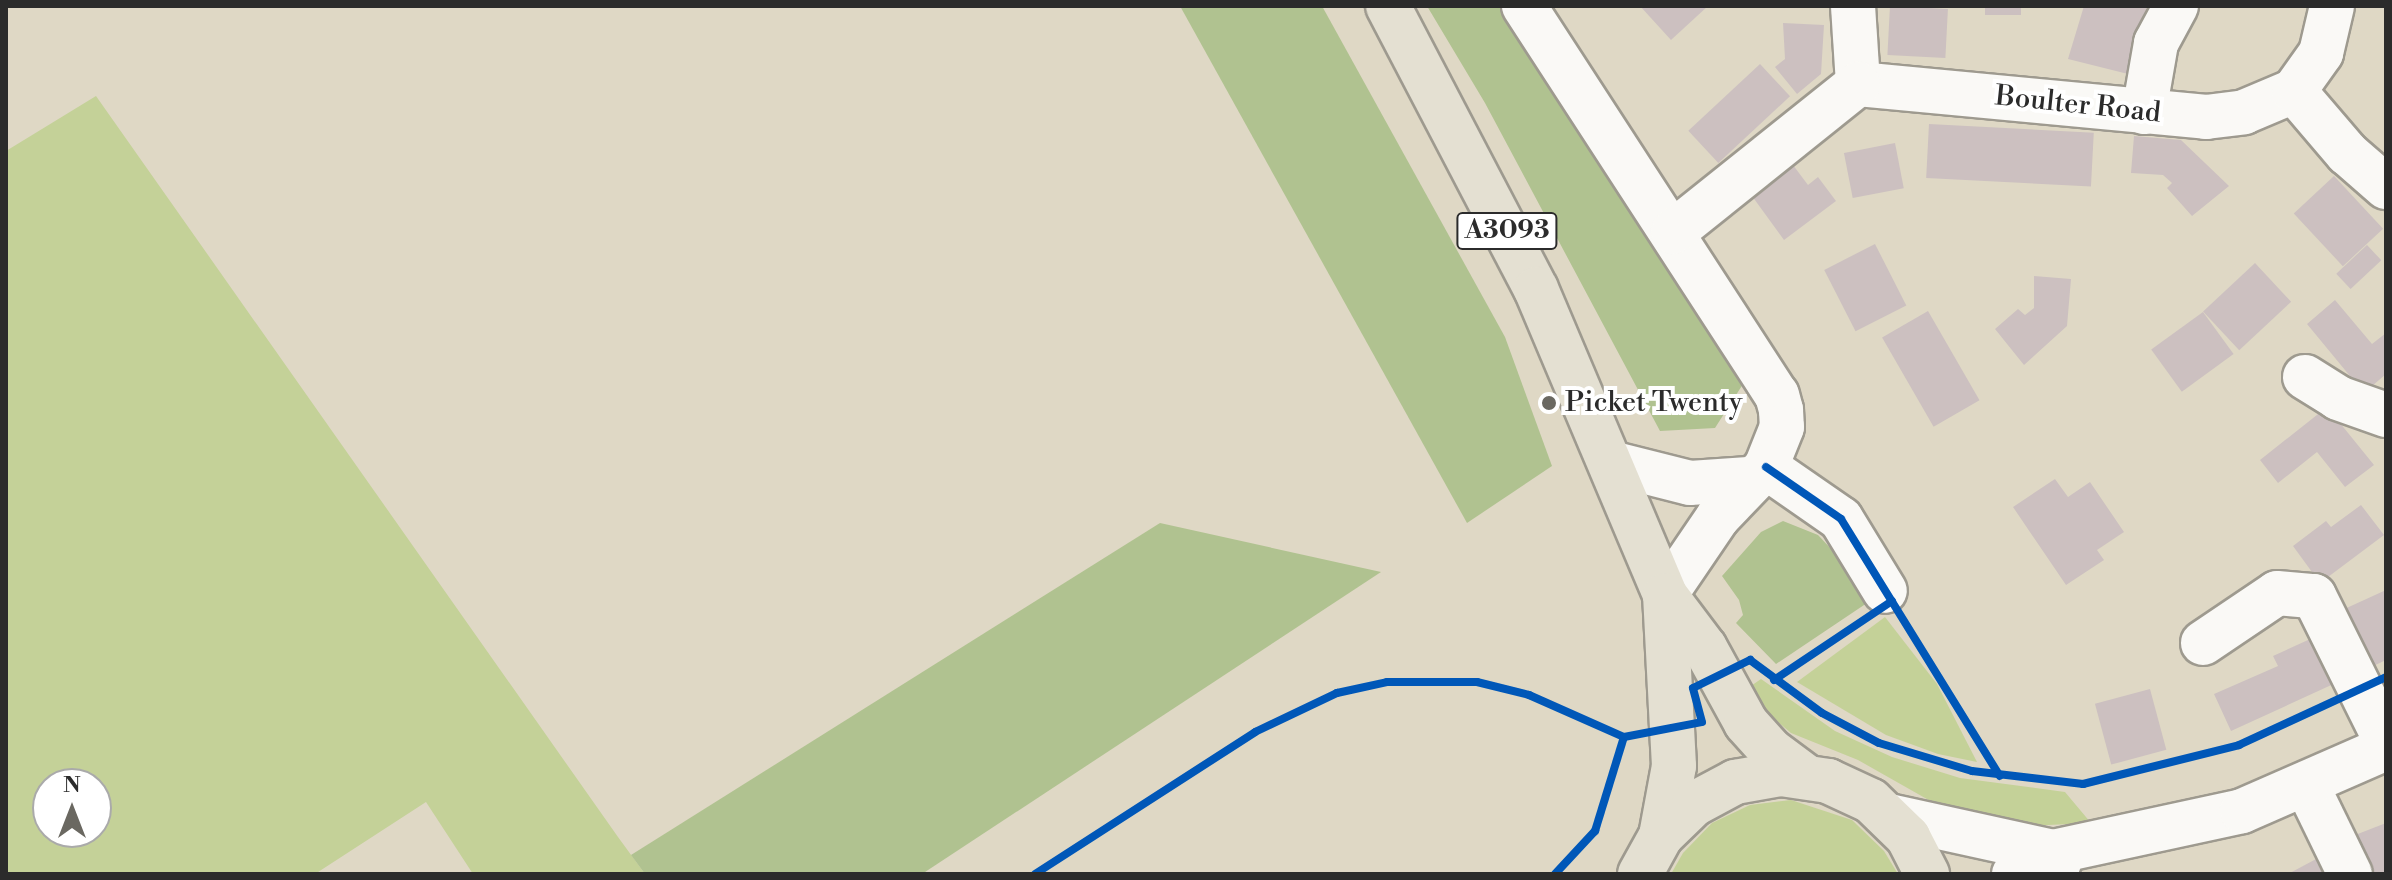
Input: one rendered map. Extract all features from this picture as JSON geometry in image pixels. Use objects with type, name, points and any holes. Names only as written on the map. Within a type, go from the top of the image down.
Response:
[{"type":"main road","name":"A3093","points":[[1388,6],[1536,289],[1665,595],[1705,648],[1746,723],[1770,750],[1805,776]]},
{"type":"main road","name":"A3093","points":[[1661,836],[1674,766],[1665,595]]},
{"type":"main road","points":[[1640,874],[1661,836],[1714,791],[1758,776],[1805,776],[1850,789],[1889,816],[1908,837],[1927,874]]},
{"type":"street","points":[[1524,6],[1777,395],[1782,427],[1758,473],[1665,595]]},
{"type":"street","points":[[1673,232],[1858,84],[1853,6]]},
{"type":"street","points":[[2144,112],[2156,43],[2176,6]]},
{"type":"street","points":[[2332,6],[2321,53],[2294,91],[2347,153],[2386,187]]},
{"type":"street","name":"Boulter Road","points":[[1858,84],[2144,112],[2226,116],[2294,91]]},
{"type":"street","points":[[2305,377],[2338,398],[2386,415]]},
{"type":"street","points":[[1611,463],[1690,483],[1758,473],[1841,519],[1885,591]]},
{"type":"street","points":[[2203,643],[2277,593],[2314,596],[2386,741]]},
{"type":"street","points":[[2014,874],[2199,823],[2307,786],[2386,748]]},
{"type":"street","points":[[2307,786],[2350,874]]},
{"type":"street","points":[[1889,816],[2060,863]]},
{"type":"green space","points":[[1180,6],[1322,6],[1505,337],[1552,466],[1467,523]]},
{"type":"green space","points":[[1427,6],[1511,6],[1666,249],[1743,384],[1715,428],[1660,431],[1485,103]]},
{"type":"green space","points":[[96,96],[645,874],[473,874],[426,802],[315,874],[6,874],[6,151]]},
{"type":"green space","points":[[1783,521],[1818,535],[1849,568],[1867,603],[1776,664],[1736,623],[1743,615],[1739,600],[1722,576],[1761,532]]},
{"type":"green space","points":[[1160,523],[1381,572],[922,874],[645,874],[631,855]]},
{"type":"green space","points":[[1885,617],[1937,684],[1977,762],[1938,754],[1886,735],[1797,682]]},
{"type":"green space","points":[[1761,679],[1835,731],[1892,757],[1960,778],[2065,792],[2091,823],[2024,826],[1948,811],[1858,760],[1791,733],[1764,710],[1748,688]]},
{"type":"green space","points":[[1791,800],[1852,820],[1884,851],[1898,874],[1671,874],[1683,853],[1712,823],[1750,805]]},
{"type":"building","points":[[1640,6],[1708,6],[1671,40]]},
{"type":"building","points":[[1890,6],[1948,9],[1945,58],[1887,55]]},
{"type":"building","points":[[1985,6],[2021,6],[2021,15],[1985,15]]},
{"type":"building","points":[[2084,6],[2147,6],[2128,74],[2068,59]]},
{"type":"building","points":[[1783,23],[1824,25],[1821,74],[1797,94],[1775,67],[1785,59]]},
{"type":"building","points":[[1760,64],[1790,96],[1718,163],[1688,131]]},
{"type":"building","points":[[1929,124],[2094,133],[2091,187],[1926,178]]},
{"type":"building","points":[[2134,136],[2181,140],[2229,186],[2192,216],[2167,188],[2172,183],[2163,175],[2131,173]]},
{"type":"building","points":[[1895,143],[1904,188],[1853,198],[1844,153]]},
{"type":"building","points":[[1793,165],[1808,185],[1818,177],[1836,201],[1784,240],[1752,196]]},
{"type":"building","points":[[2334,176],[2383,229],[2343,266],[2294,214]]},
{"type":"building","points":[[1875,244],[1906,305],[1856,331],[1824,270]]},
{"type":"building","points":[[2367,245],[2381,260],[2351,289],[2336,274]]},
{"type":"building","points":[[2255,263],[2291,302],[2239,350],[2203,311]]},
{"type":"building","points":[[2034,276],[2071,279],[2067,326],[2024,365],[1995,329],[2018,309],[2025,315],[2034,308]]},
{"type":"building","points":[[2335,300],[2372,344],[2386,333],[2386,374],[2364,393],[2307,324]]},
{"type":"building","points":[[1928,311],[1980,400],[1934,427],[1882,338]]},
{"type":"building","points":[[2203,312],[2234,354],[2182,392],[2151,350]]},
{"type":"building","points":[[2327,407],[2374,465],[2345,487],[2317,452],[2278,483],[2260,460]]},
{"type":"building","points":[[2055,479],[2068,497],[2090,482],[2124,532],[2097,550],[2104,560],[2066,585],[2013,507]]},
{"type":"building","points":[[2361,505],[2384,535],[2320,583],[2293,546],[2326,521],[2331,527]]},
{"type":"building","points":[[2386,590],[2386,660],[2367,669],[2340,611]]},
{"type":"building","points":[[2330,630],[2351,676],[2231,731],[2214,694],[2278,666],[2273,656]]},
{"type":"building","points":[[2150,689],[2166,750],[2111,765],[2095,704]]},
{"type":"building","points":[[2386,823],[2386,874],[2364,874],[2350,837]]},
{"type":"building","points":[[2333,850],[2346,874],[2288,874]]},
{"type":"cycle path","points":[[1766,467],[1841,519],[2000,776]]},
{"type":"cycle path","points":[[1774,680],[1892,601]]},
{"type":"cycle path","points":[[1035,874],[1255,732],[1337,693],[1387,682],[1477,682],[1529,695],[1624,737],[1702,722],[1693,688],[1750,660],[1822,713],[1879,743],[1972,771],[2083,784],[2239,745],[2386,677]]},
{"type":"cycle path","points":[[1555,874],[1595,831],[1624,737]]},
{"type":"place","name":"Picket Twenty","points":[[1549,403]]}]
